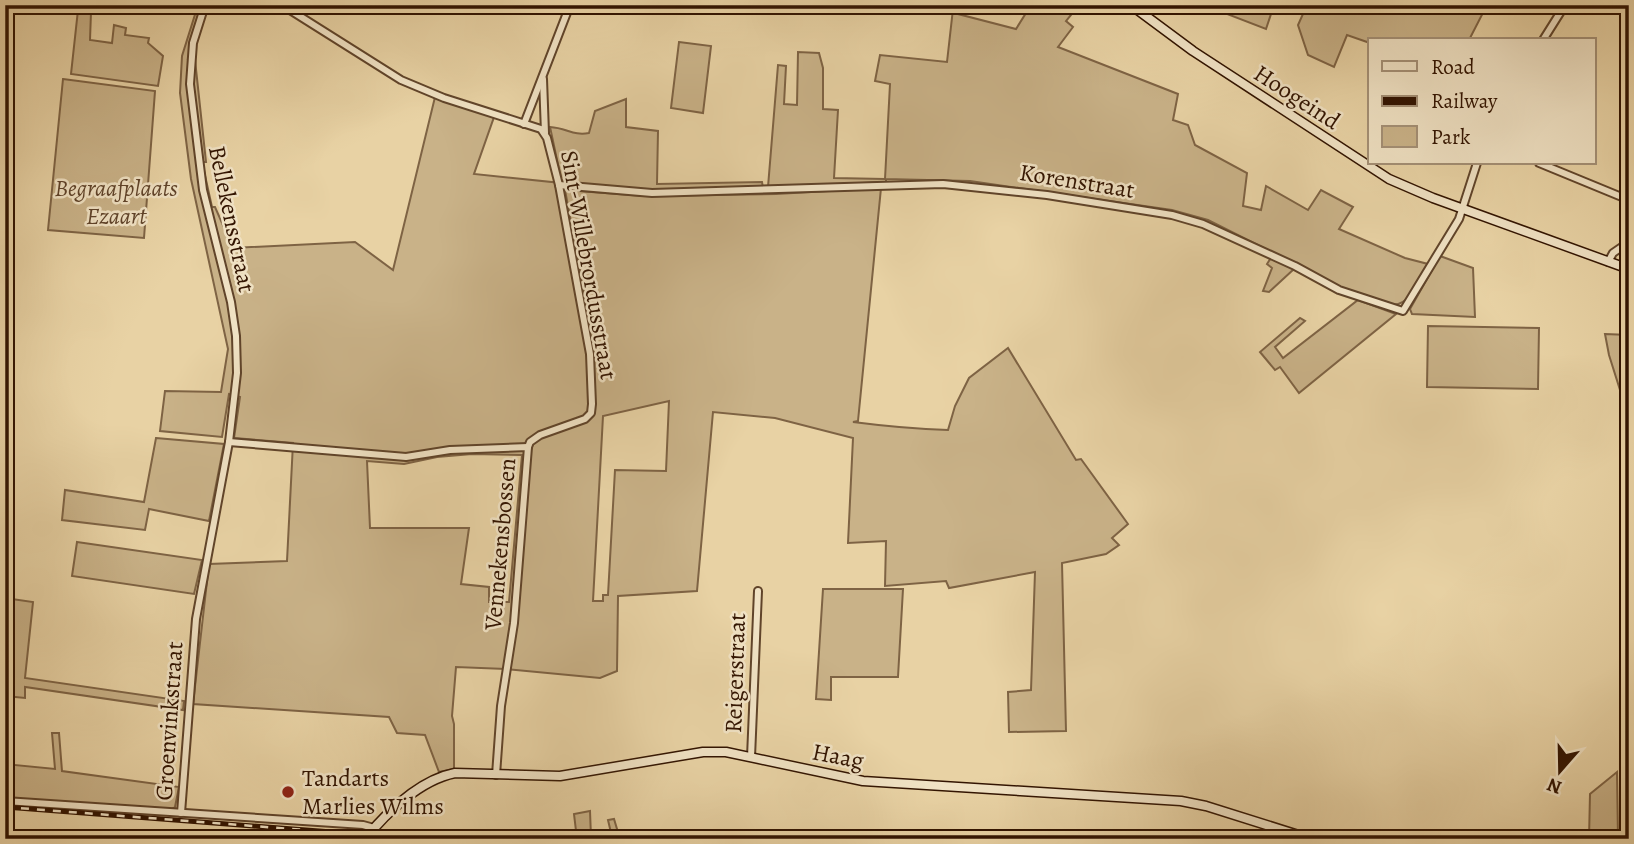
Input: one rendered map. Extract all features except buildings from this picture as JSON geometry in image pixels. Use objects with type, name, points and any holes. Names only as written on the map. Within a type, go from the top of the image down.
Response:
[{"type":"street","name":"Bellekensstraat","points":[[205,5],[193,43],[190,84],[203,190],[231,302],[236,336],[236,391],[229,442]]},
{"type":"street","name":"Sint-Willebrordusstraat","points":[[282,5],[401,80],[545,133],[559,185],[590,354],[592,404],[591,413],[585,419],[540,435],[530,442],[528,447]]},
{"type":"street","points":[[524,124],[570,5]]},
{"type":"street","name":"Hoogeind","points":[[1131,5],[1193,51],[1378,172],[1404,186],[1629,269]]},
{"type":"street","points":[[1544,38],[1565,5]]},
{"type":"street","points":[[543,76],[545,133]]},
{"type":"street","name":"Korenstraat","points":[[559,185],[652,193],[943,184],[1047,195],[1172,215],[1203,224],[1295,266],[1339,290],[1403,311],[1459,219],[1477,164]]},
{"type":"street","points":[[1540,164],[1629,200]]},
{"type":"street","points":[[1608,262],[1613,253],[1629,242]]},
{"type":"street","name":"Vennekensbossen","points":[[229,442],[405,457],[461,449],[528,447],[517,595],[501,706],[496,775]]},
{"type":"street","name":"Groenvinkstraat","points":[[229,442],[196,619],[181,813],[363,825],[374,828]]},
{"type":"street","name":"Reigerstraat","points":[[751,757],[758,591]]},
{"type":"street","name":"Haag","points":[[365,839],[393,810],[441,776],[455,773],[559,776],[703,752],[726,752],[863,781],[1181,801],[1206,806],[1311,839]]},
{"type":"street","points":[[5,801],[181,813]]},
{"type":"green space","points":[[198,5],[202,5],[188,59],[195,60],[206,162],[202,162],[212,207],[215,207],[233,248],[355,242],[393,270],[435,97],[494,117],[474,174],[562,183],[550,127],[589,133],[595,111],[626,99],[626,127],[658,131],[657,184],[762,182],[763,188],[656,190],[556,186],[583,325],[590,323],[565,190],[644,196],[776,194],[881,188],[858,421],[853,422],[948,430],[955,406],[969,378],[1008,348],[1076,460],[1081,459],[1128,524],[1112,538],[1119,545],[1106,554],[1062,563],[1066,731],[1009,732],[1008,692],[1031,690],[1035,572],[949,588],[946,581],[885,586],[886,541],[848,543],[853,438],[775,418],[713,412],[697,591],[618,596],[617,671],[600,678],[456,667],[452,716],[454,769],[439,772],[425,735],[397,733],[389,717],[193,704],[209,564],[287,561],[293,443],[234,438],[240,397],[229,394],[222,437],[160,431],[165,391],[221,392],[228,349],[191,179],[180,93],[182,56]],"holes":[[[669,401],[666,471],[615,470],[608,595],[603,595],[603,601],[593,601],[603,416]],[[472,454],[522,455],[509,602],[489,602],[489,587],[461,584],[469,528],[370,528],[367,461],[404,464],[437,457]]]},
{"type":"green space","points":[[1031,5],[1045,8],[1047,5],[1057,9],[1060,5],[1079,5],[1066,21],[1073,27],[1058,47],[1178,94],[1173,120],[1188,125],[1195,145],[1247,173],[1243,206],[1261,210],[1266,186],[1308,210],[1321,190],[1353,207],[1339,229],[1405,258],[1428,264],[1410,296],[1400,304],[1393,305],[1335,286],[1330,289],[1294,269],[1269,292],[1263,291],[1272,268],[1267,264],[1274,253],[1208,220],[1172,210],[970,181],[886,179],[886,182],[768,187],[778,65],[786,66],[784,104],[797,105],[798,52],[819,53],[823,68],[823,109],[838,110],[834,178],[885,179],[890,84],[875,81],[880,55],[947,62],[953,9],[958,14],[1016,29]]},
{"type":"green space","points":[[1230,5],[1274,5],[1266,29],[1227,14]]},
{"type":"green space","points":[[1307,5],[1487,5],[1470,38],[1368,38],[1368,42],[1347,35],[1334,67],[1308,55],[1298,25]]},
{"type":"green space","points":[[78,10],[91,12],[90,40],[112,43],[114,25],[126,28],[125,35],[149,38],[148,43],[163,56],[158,86],[71,74]]},
{"type":"green space","points":[[679,42],[711,46],[703,113],[671,108]]},
{"type":"green space","name":"Begraafplaats Ezaart","points":[[63,79],[155,91],[144,238],[48,230]]},
{"type":"green space","points":[[1440,256],[1473,268],[1475,317],[1412,314],[1410,309]]},
{"type":"green space","points":[[1358,300],[1396,314],[1299,393],[1280,367],[1275,370],[1260,352],[1300,318],[1305,321],[1275,347],[1283,358]]},
{"type":"green space","points":[[1428,326],[1539,328],[1538,389],[1427,387]]},
{"type":"green space","points":[[1605,334],[1629,335],[1629,408],[1626,409],[1609,355]]},
{"type":"green space","points":[[156,438],[224,444],[209,521],[149,509],[145,530],[62,520],[65,490],[144,502]]},
{"type":"green space","points":[[77,542],[202,560],[194,594],[72,576]]},
{"type":"green space","points":[[823,589],[903,589],[898,677],[831,677],[831,700],[816,699]]},
{"type":"green space","points":[[5,598],[33,602],[25,678],[184,701],[183,710],[25,687],[25,698],[5,696]]},
{"type":"green space","points":[[52,733],[59,733],[62,771],[179,787],[175,807],[170,810],[5,798],[5,764],[55,769]]},
{"type":"green space","points":[[1617,772],[1618,839],[1589,839],[1590,794]]},
{"type":"green space","points":[[590,811],[591,837],[612,837],[608,820],[614,819],[620,839],[577,839],[574,814]]},
{"type":"railway","points":[[5,807],[423,839]]},
{"type":"place","name":"Tandarts Marlies Wilms","points":[[288,792]]}]
